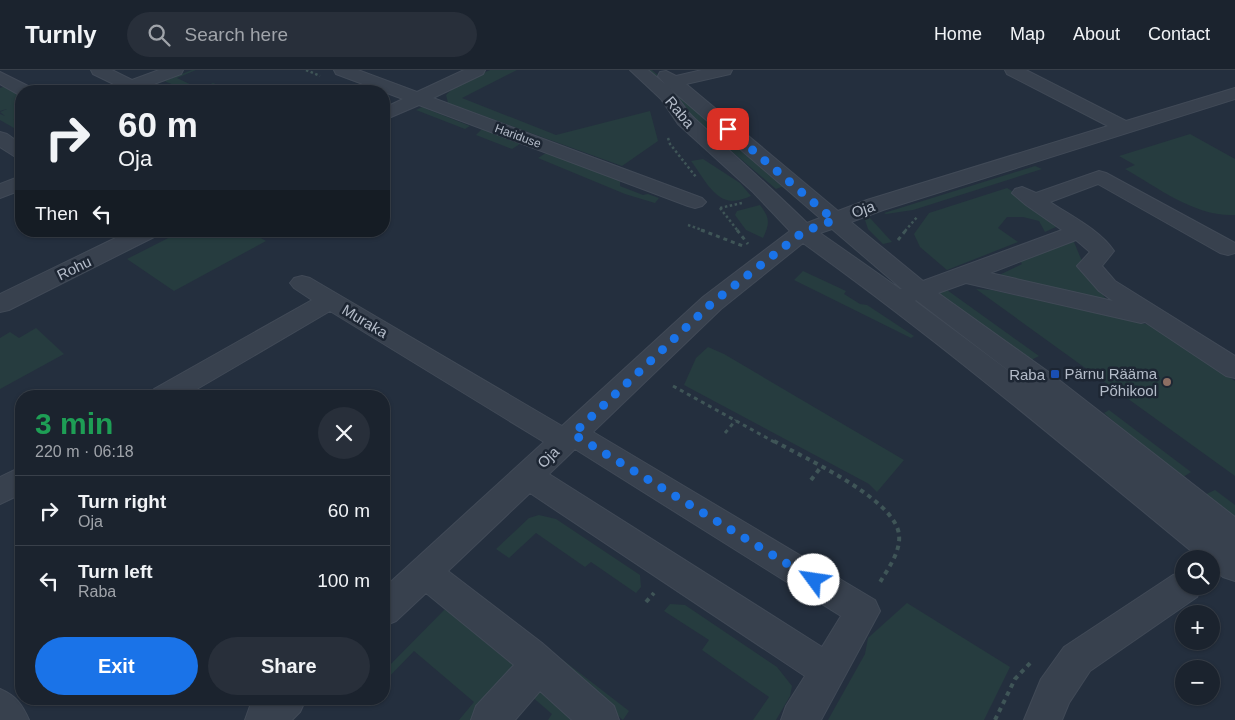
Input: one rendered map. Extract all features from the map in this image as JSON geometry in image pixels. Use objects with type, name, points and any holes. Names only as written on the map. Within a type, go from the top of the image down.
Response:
[{"type":"street","points":[[99,70],[128,85]]},
{"type":"street","points":[[144,85],[175,70]]},
{"type":"street","name":"Hariduse","points":[[342,70],[381,85]]},
{"type":"street","points":[[390,112],[477,70]]},
{"type":"street","name":"Raba","points":[[638,70],[667,96],[685,120],[760,188],[803,232],[907,295],[1040,380],[1227,558]]},
{"type":"street","points":[[665,76],[724,70]]},
{"type":"street","points":[[1012,70],[1124,127]]},
{"type":"street","name":"Raba","points":[[665,76],[834,220],[907,295]]},
{"type":"street","points":[[0,77],[15,86]]},
{"type":"street","name":"Hariduse","points":[[390,89],[695,202]]},
{"type":"street","name":"Oja","points":[[390,604],[712,303],[803,232],[834,220],[1235,93]]},
{"type":"street","points":[[0,138],[15,148]]},
{"type":"street","points":[[1030,157],[1078,185]]},
{"type":"street","points":[[1228,248],[1099,177],[1078,185],[1028,197],[1079,230],[1103,251],[1089,266],[1107,286],[1161,319],[1235,369]]},
{"type":"street","points":[[0,192],[15,185]]},
{"type":"street","points":[[907,295],[1079,230]]},
{"type":"street","name":"Rohu","points":[[0,304],[136,237]]},
{"type":"street","points":[[964,275],[1161,319]]},
{"type":"street","points":[[302,283],[330,300]]},
{"type":"street","name":"Muraka","points":[[174,390],[330,300],[863,610]]},
{"type":"street","points":[[528,476],[828,671]]},
{"type":"street","points":[[0,492],[15,483]]},
{"type":"street","points":[[425,572],[530,655],[600,720]]},
{"type":"street","points":[[1043,720],[1054,692],[1077,659],[1175,593]]},
{"type":"street","points":[[800,720],[863,610]]},
{"type":"street","points":[[490,720],[539,665]]},
{"type":"street","points":[[264,720],[280,705]]},
{"type":"street","points":[[0,708],[10,720]]},
{"type":"path","points":[[720,208],[747,202]]},
{"type":"path","points":[[673,386],[866,492],[892,517],[901,538],[898,551],[863,610]]},
{"type":"path","points":[[725,433],[736,420]]},
{"type":"path","points":[[811,480],[821,467]]},
{"type":"green space","points":[[196,70],[177,78],[192,85],[174,85],[164,81]]},
{"type":"green space","points":[[490,70],[517,70],[462,98],[556,135],[650,111],[658,141],[622,166],[448,103],[446,95],[455,86]]},
{"type":"green space","points":[[645,70],[652,70],[784,186],[776,189],[696,121],[682,102]]},
{"type":"green space","points":[[6,86],[15,91],[15,119],[13,120],[15,120],[15,129],[0,120],[0,114],[5,116],[0,112],[7,109],[0,111],[0,88]]},
{"type":"green space","points":[[422,107],[470,126],[465,129],[416,110]]},
{"type":"green space","points":[[482,129],[520,144],[512,149],[476,135]]},
{"type":"green space","points":[[1190,134],[1235,159],[1235,215],[1206,211],[1178,200],[1125,169],[1135,165],[1119,156]]},
{"type":"green space","points":[[546,153],[620,180],[620,186],[643,195],[648,194],[659,198],[655,203],[625,194],[538,158]]},
{"type":"green space","points":[[703,159],[740,183],[751,196],[732,201],[725,200],[719,196],[708,186],[691,161]]},
{"type":"green space","points":[[1035,166],[1042,169],[913,210],[884,213]]},
{"type":"green space","points":[[1007,188],[1058,219],[1058,226],[1045,232],[1039,221],[1023,217],[1007,217],[998,228],[1018,242],[947,270],[920,247],[914,234],[929,213]]},
{"type":"green space","points":[[760,205],[768,221],[763,238],[746,230],[735,215],[737,211]]},
{"type":"green space","points":[[870,218],[892,242],[883,244],[868,229],[865,220]]},
{"type":"green space","points":[[170,237],[259,237],[266,241],[174,291],[127,259]]},
{"type":"green space","points":[[1065,241],[1074,242],[1089,278],[1107,300],[995,277],[1022,264],[1018,258]]},
{"type":"green space","points":[[803,271],[846,291],[844,294],[860,304],[867,305],[914,336],[911,338],[794,280]]},
{"type":"green space","points":[[976,289],[992,290],[1159,327],[1235,381],[1235,476]]},
{"type":"green space","points":[[947,290],[1039,356],[1031,360],[938,294]]},
{"type":"green space","points":[[36,328],[64,354],[0,389],[0,338],[10,332],[19,338]]},
{"type":"green space","points":[[708,347],[724,354],[904,460],[877,492],[869,484],[684,385],[696,358]]},
{"type":"green space","points":[[1109,410],[1191,472],[1180,479],[1104,413]]},
{"type":"green space","points":[[1215,490],[1235,505],[1235,518],[1202,496]]},
{"type":"green space","points":[[539,515],[556,519],[640,575],[641,587],[636,593],[591,562],[585,567],[536,533],[509,558],[496,549],[529,518]]},
{"type":"green space","points":[[907,603],[1010,667],[984,720],[828,720],[865,654],[868,638]]},
{"type":"green space","points":[[450,604],[517,668],[475,720],[459,720],[474,702],[414,651],[390,676],[390,665]]},
{"type":"green space","points":[[670,604],[685,605],[777,667],[792,686],[790,696],[776,720],[753,720],[769,697],[702,650],[709,640],[664,611]]},
{"type":"green space","points":[[546,647],[629,711],[623,720],[542,651]]},
{"type":"green space","points":[[542,687],[585,720],[548,720],[552,714],[530,695]]},
{"type":"place","name":"Raba","points":[[1055,374]]},
{"type":"place","name":"Pärnu Rääma Põhikool","points":[[1167,382]]},
{"type":"route","points":[[728,129],[834,220],[803,232],[712,303],[573,434],[814,580]]}]
